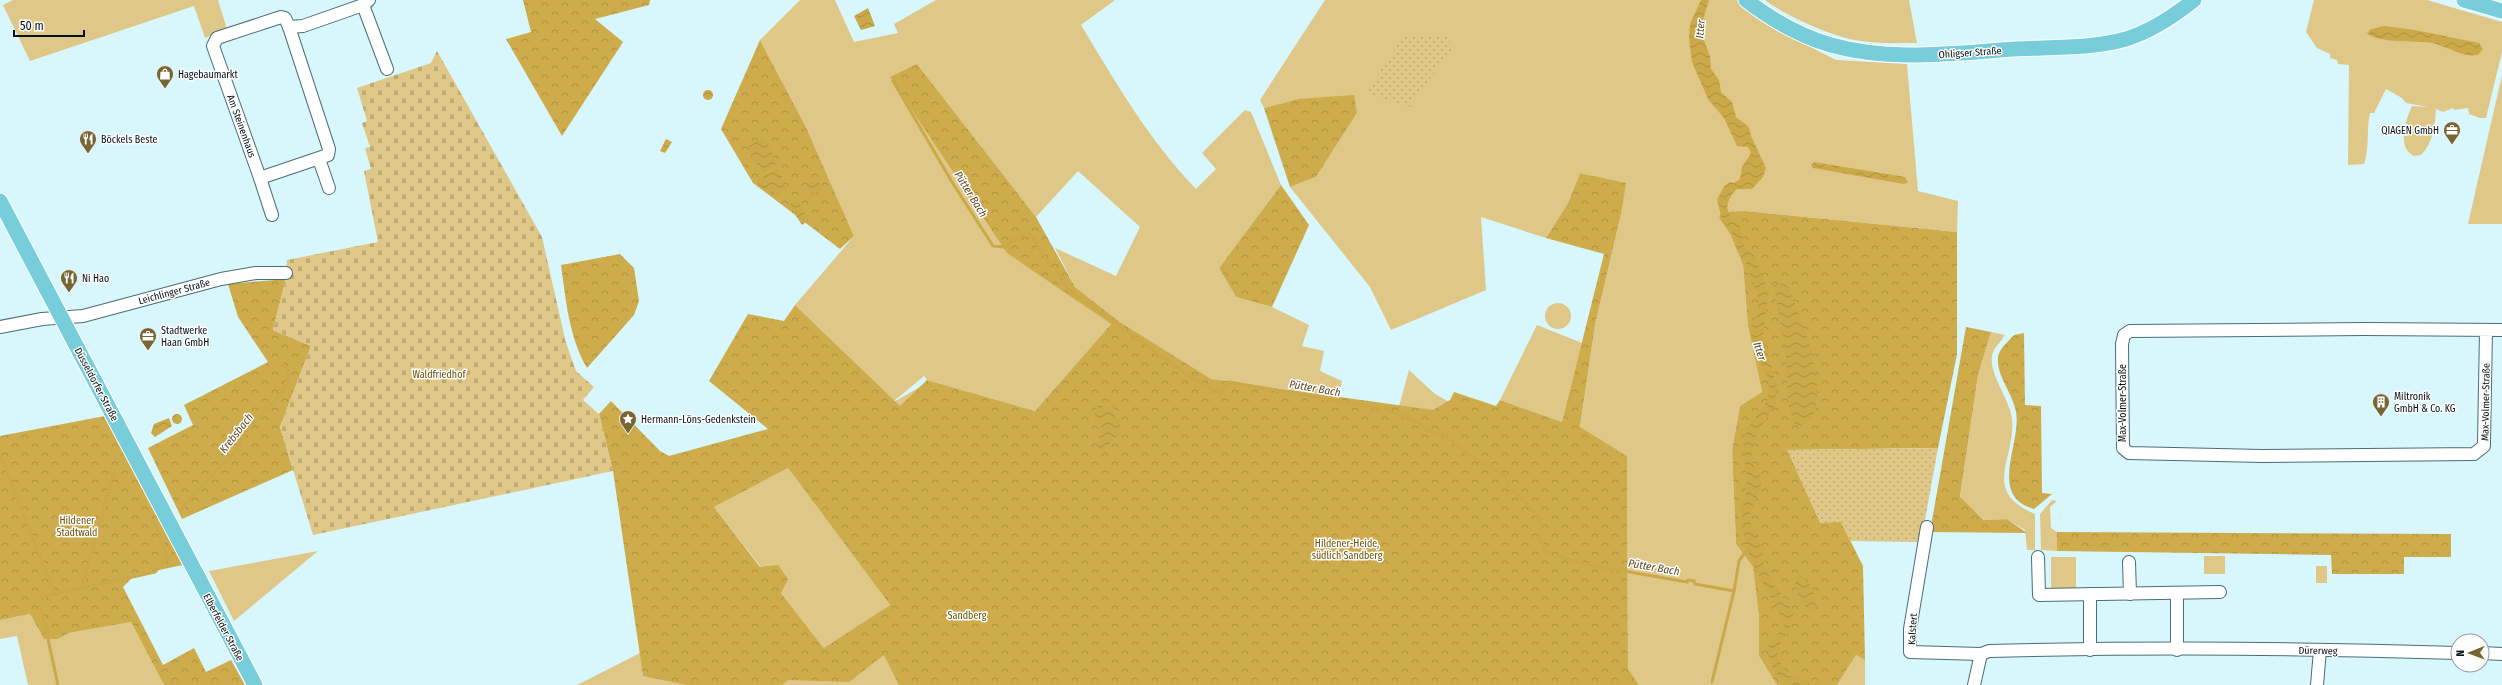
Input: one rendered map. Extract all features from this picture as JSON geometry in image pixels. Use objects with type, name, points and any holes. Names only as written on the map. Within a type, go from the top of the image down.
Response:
[{"type":"main road","name":"Ohligser Straße","points":[[1746,0],[1792,30],[1831,45],[1868,53],[1919,55],[2084,46],[2116,42],[2160,24],[2194,0]]},
{"type":"main road","points":[[2464,0],[2502,11]]},
{"type":"main road","name":"Düsseldorfer Straße","points":[[0,201],[194,568]]},
{"type":"main road","name":"Elberfelder Straße","points":[[194,568],[255,685]]},
{"type":"street","points":[[260,178],[328,155],[329,149],[289,27],[303,26],[366,2],[386,69]]},
{"type":"street","name":"Am Steinenhaus","points":[[272,215],[213,46],[217,38],[280,17],[285,18],[289,27]]},
{"type":"street","points":[[319,159],[329,188]]},
{"type":"street","name":"Leichlinger Straße","points":[[0,327],[88,315],[221,279],[256,273],[286,274]]},
{"type":"street","name":"Max-Volmer-Straße","points":[[2486,330],[2484,446],[2474,454],[2236,456],[2129,453],[2122,448],[2122,344],[2124,335],[2130,331],[2486,330],[2502,330]]},
{"type":"street","name":"Kalstert","points":[[1927,527],[1910,629],[1910,652],[1981,654]]},
{"type":"street","points":[[2038,557],[2039,594],[2220,592]]},
{"type":"street","points":[[2129,562],[2130,594]]},
{"type":"street","points":[[2177,593],[2177,650]]},
{"type":"street","points":[[2090,594],[2090,650]]},
{"type":"street","name":"Dürerweg","points":[[1981,654],[1989,651],[2090,650],[2320,650],[2450,653]]},
{"type":"street","points":[[2317,685],[2320,650]]},
{"type":"street","points":[[2490,653],[2502,654]]},
{"type":"street","points":[[1974,685],[1981,654]]},
{"type":"green space","points":[[13,0],[218,0],[227,29],[205,38],[194,6],[30,61],[3,5]]},
{"type":"green space","points":[[523,0],[650,0],[649,5],[595,19],[623,42],[562,136],[506,39],[531,32]]},
{"type":"green space","name":"Sandberg","points":[[800,0],[835,0],[854,42],[898,33],[894,24],[936,0],[1115,0],[1081,25],[1148,131],[1196,189],[1216,169],[1202,153],[1245,110],[1251,112],[1281,185],[1219,268],[1236,297],[1272,307],[1309,325],[1302,346],[1324,351],[1320,371],[1342,381],[1338,396],[1269,387],[1396,417],[1409,370],[1435,394],[1472,415],[1091,685],[764,685],[829,651],[897,607],[883,408],[929,382],[1033,416],[1215,401],[1223,381],[1210,379],[1120,322],[1075,287],[1055,248],[1116,276],[1140,227],[1078,171],[1036,217],[917,64],[1007,252],[1111,324],[1035,411],[927,380],[924,376],[894,401],[795,305],[854,236],[806,127],[760,40]]},
{"type":"green space","points":[[1325,0],[1737,0],[1783,33],[1836,60],[1907,64],[1918,191],[1958,201],[1957,232],[1745,211],[1721,212],[1719,218],[1730,234],[1743,265],[1748,326],[1762,392],[1740,406],[1732,450],[1736,544],[1753,567],[1759,618],[1759,656],[1777,685],[1639,685],[1628,670],[1627,456],[1580,428],[1595,325],[1621,214],[1594,176],[1580,173],[1568,203],[1546,238],[1481,217],[1486,290],[1391,330],[1370,287],[1290,187],[1316,177],[1357,113],[1298,99],[1264,108],[1260,100]]},
{"type":"green space","points":[[1765,0],[1909,0],[1917,43],[1870,42],[1845,38],[1796,18]]},
{"type":"green space","points":[[2314,0],[2427,0],[2502,22],[2502,52],[2486,118],[2480,118],[2469,114],[2468,108],[2454,110],[2453,108],[2443,112],[2436,109],[2431,140],[2421,155],[2414,156],[2408,152],[2405,146],[2404,132],[2407,118],[2412,106],[2428,107],[2406,103],[2402,98],[2386,89],[2374,113],[2370,113],[2367,151],[2364,164],[2348,165],[2349,65],[2338,64],[2337,60],[2330,58],[2330,54],[2317,48],[2306,32]]},
{"type":"green space","points":[[1403,37],[1449,37],[1451,51],[1409,108],[1366,93]]},
{"type":"green space","points":[[760,40],[806,127],[854,236],[840,249],[753,183],[721,129]]},
{"type":"green space","name":"Waldfriedhof","points":[[437,51],[542,237],[566,343],[576,371],[594,387],[583,400],[599,414],[613,471],[313,535],[280,427],[311,346],[273,330],[286,279],[287,260],[378,242],[364,171],[371,169],[365,148],[370,147],[362,123],[367,121],[357,88],[431,63]]},
{"type":"green space","points":[[917,64],[1036,217],[1075,287],[1120,322],[1211,379],[1433,410],[1450,400],[1454,392],[1496,406],[1500,400],[1562,422],[1604,254],[1546,238],[1568,203],[1580,173],[1626,183],[1621,214],[1595,325],[1580,427],[1627,456],[1628,669],[1639,685],[899,685],[884,655],[849,682],[788,680],[782,685],[687,685],[643,676],[613,471],[599,414],[611,401],[660,451],[669,456],[768,429],[709,381],[748,314],[784,321],[795,305],[900,406],[927,380],[1035,411],[1111,324],[1007,253],[890,77]],"holes":[[[788,468],[890,605],[824,648],[781,593],[788,579],[778,565],[760,567],[714,507]]]},
{"type":"green space","points":[[2502,75],[2502,224],[2468,224]]},
{"type":"green space","points":[[1354,95],[1357,113],[1316,177],[1290,187],[1264,108],[1298,99]]},
{"type":"green space","points":[[1281,185],[1309,225],[1272,307],[1236,297],[1219,268]]},
{"type":"green space","points":[[1745,211],[1957,232],[1957,354],[1938,448],[1788,450],[1841,522],[1863,566],[1865,660],[1856,655],[1837,685],[1777,685],[1759,656],[1759,618],[1753,567],[1736,544],[1732,450],[1740,406],[1762,392],[1748,326],[1743,265],[1730,234],[1719,218],[1721,212]]},
{"type":"green space","points":[[620,254],[634,268],[639,301],[634,315],[587,368],[572,331],[561,265]]},
{"type":"green space","points":[[286,279],[273,330],[311,346],[280,427],[293,470],[182,519],[148,448],[193,425],[184,405],[268,362],[238,317],[228,284]]},
{"type":"green space","points":[[1558,303],[1567,307],[1571,316],[1567,325],[1558,329],[1549,325],[1545,316],[1549,307]]},
{"type":"green space","points":[[1537,325],[1582,343],[1562,422],[1500,400]]},
{"type":"green space","points":[[1966,327],[1991,332],[1978,375],[1960,497],[1984,520],[2007,519],[2027,533],[1930,532]]},
{"type":"green space","points":[[1991,332],[2005,335],[1994,350],[1992,366],[2007,402],[2012,419],[2012,434],[2004,473],[2005,484],[2009,495],[2018,505],[2035,514],[2035,550],[2027,550],[2025,530],[2007,519],[1985,520],[1960,498],[1978,375]]},
{"type":"green space","points":[[2024,333],[2025,405],[2041,406],[2042,493],[2052,494],[2034,509],[2020,502],[2012,493],[2009,481],[2017,425],[2016,412],[1998,364],[1998,357],[2004,345],[2014,335]]},
{"type":"green space","name":"Hildener Stadtwald","points":[[105,416],[183,565],[135,575],[123,587],[163,665],[194,648],[206,672],[231,660],[245,685],[164,685],[131,622],[69,633],[58,639],[44,639],[30,614],[0,620],[0,436]]},
{"type":"green space","points":[[1938,448],[1921,542],[1850,541],[1841,522],[1820,523],[1787,450]]},
{"type":"green space","points":[[788,468],[890,605],[825,649],[714,507]]},
{"type":"green space","points":[[2052,500],[2057,501],[2050,507],[2051,528],[2057,532],[2057,551],[2041,550],[2040,514]]},
{"type":"green space","points":[[2057,532],[2451,534],[2451,557],[2404,557],[2404,574],[2332,574],[2331,555],[2057,551]]},
{"type":"green space","points":[[318,551],[234,621],[209,571]]},
{"type":"green space","points":[[2204,556],[2225,556],[2225,574],[2204,574]]},
{"type":"green space","points":[[2051,557],[2076,557],[2076,594],[2051,594]]},
{"type":"green space","points":[[2316,566],[2327,566],[2327,583],[2316,583]]},
{"type":"green space","points":[[30,614],[44,639],[58,639],[69,633],[131,622],[164,685],[28,685],[17,636],[0,639],[0,620]]},
{"type":"green space","points":[[640,653],[643,676],[742,685],[577,685]]},
{"type":"green space","points":[[1856,655],[1865,660],[1865,685],[1837,685]]},
{"type":"water","name":"Itter","points":[[1701,0],[1709,0],[1702,23],[1703,38],[1710,56],[1711,69],[1719,80],[1721,92],[1732,102],[1736,117],[1749,127],[1751,136],[1766,168],[1763,177],[1752,189],[1737,189],[1728,203],[1728,212],[1739,224],[1744,245],[1755,257],[1760,267],[1768,294],[1763,337],[1777,386],[1776,403],[1757,433],[1752,446],[1753,465],[1760,474],[1761,486],[1750,514],[1751,525],[1760,542],[1764,566],[1773,583],[1792,610],[1793,616],[1788,633],[1781,641],[1777,656],[1788,676],[1801,677],[1810,685],[1791,685],[1786,683],[1781,680],[1774,670],[1769,658],[1767,647],[1784,626],[1783,620],[1756,570],[1743,530],[1742,512],[1747,480],[1744,451],[1746,433],[1752,421],[1767,401],[1769,388],[1766,373],[1751,335],[1750,327],[1758,314],[1759,300],[1743,256],[1731,232],[1723,223],[1717,200],[1723,188],[1729,182],[1734,183],[1740,179],[1742,167],[1751,153],[1748,147],[1737,146],[1724,118],[1708,99],[1692,62],[1689,38],[1690,24]]},
{"type":"water","points":[[868,8],[875,26],[861,30],[854,16]]},
{"type":"water","points":[[2385,26],[2415,30],[2479,43],[2483,49],[2479,54],[2468,55],[2437,44],[2380,39],[2367,33],[2371,29]]},
{"type":"water","points":[[706,90],[710,90],[712,91],[712,99],[706,100],[703,97],[703,93]]},
{"type":"water","points":[[762,138],[765,139],[777,163],[765,172],[751,157],[748,147]]},
{"type":"water","points":[[666,139],[672,142],[665,153],[660,151]]},
{"type":"water","points":[[1814,162],[1905,177],[1908,182],[1904,184],[1813,168],[1811,165]]},
{"type":"water","points":[[779,169],[786,190],[774,194],[768,192],[758,184],[758,180]]},
{"type":"water","points":[[814,181],[818,183],[820,187],[818,191],[814,193],[810,191],[808,187],[810,183]]},
{"type":"water","points":[[798,200],[808,220],[802,225],[789,205]]},
{"type":"water","points":[[1782,283],[1788,287],[1806,335],[1815,368],[1817,402],[1813,418],[1801,426],[1795,424],[1788,404],[1786,356],[1774,285]]},
{"type":"water","points":[[1098,405],[1106,408],[1114,405],[1115,418],[1119,419],[1121,432],[1101,452],[1098,448],[1101,425],[1093,419]]},
{"type":"water","points":[[177,414],[182,419],[177,424],[172,419]]},
{"type":"water","points":[[169,418],[172,426],[155,437],[151,433],[154,424]]},
{"type":"water","points":[[1799,575],[1810,585],[1817,609],[1809,610],[1801,599],[1795,582],[1795,577]]},
{"type":"waterway","name":"Pütter Bach","points":[[893,81],[952,182],[993,246],[1005,247],[1026,232],[1032,236],[1050,266]]},
{"type":"waterway","name":"Pütter Bach","points":[[1057,271],[1068,289],[1193,379],[1220,394],[1229,382],[1384,409],[1419,422],[1427,431],[1442,434],[1478,461],[1505,476],[1510,488],[1539,517],[1541,540],[1545,551],[1549,553]]},
{"type":"waterway","name":"Krebsbach","points":[[183,507],[238,448],[243,435],[280,394],[288,380],[288,371],[283,364]]},
{"type":"waterway","points":[[0,455],[55,594]]},
{"type":"waterway","points":[[82,588],[114,471]]},
{"type":"waterway","name":"Krebsbach","points":[[42,597],[155,572],[168,558],[156,526]]},
{"type":"waterway","name":"Pütter Bach","points":[[1559,556],[1584,564],[1687,582],[1688,580],[1694,581],[1695,584],[1734,591],[1739,561],[1747,550],[1754,552]]},
{"type":"waterway","points":[[1712,682],[1734,591]]},
{"type":"waterway","name":"Krebsbach","points":[[41,607],[58,685]]},
{"type":"place","name":"Hagebaumarkt","points":[[165,89]]},
{"type":"place","name":"QIAGEN GmbH","points":[[2452,145]]},
{"type":"place","name":"Böckels Beste","points":[[88,154]]},
{"type":"place","name":"Ni Hao","points":[[69,293]]},
{"type":"place","name":"Stadtwerke Haan GmbH","points":[[148,351]]},
{"type":"place","name":"Miltronik GmbH & Co. KG","points":[[2381,417]]},
{"type":"place","name":"Hermann-Löns-Gedenkstein","points":[[628,434]]},
{"type":"park label","name":"Hildener-Heide, südlich Sandberg","points":[[1347,548]]}]
